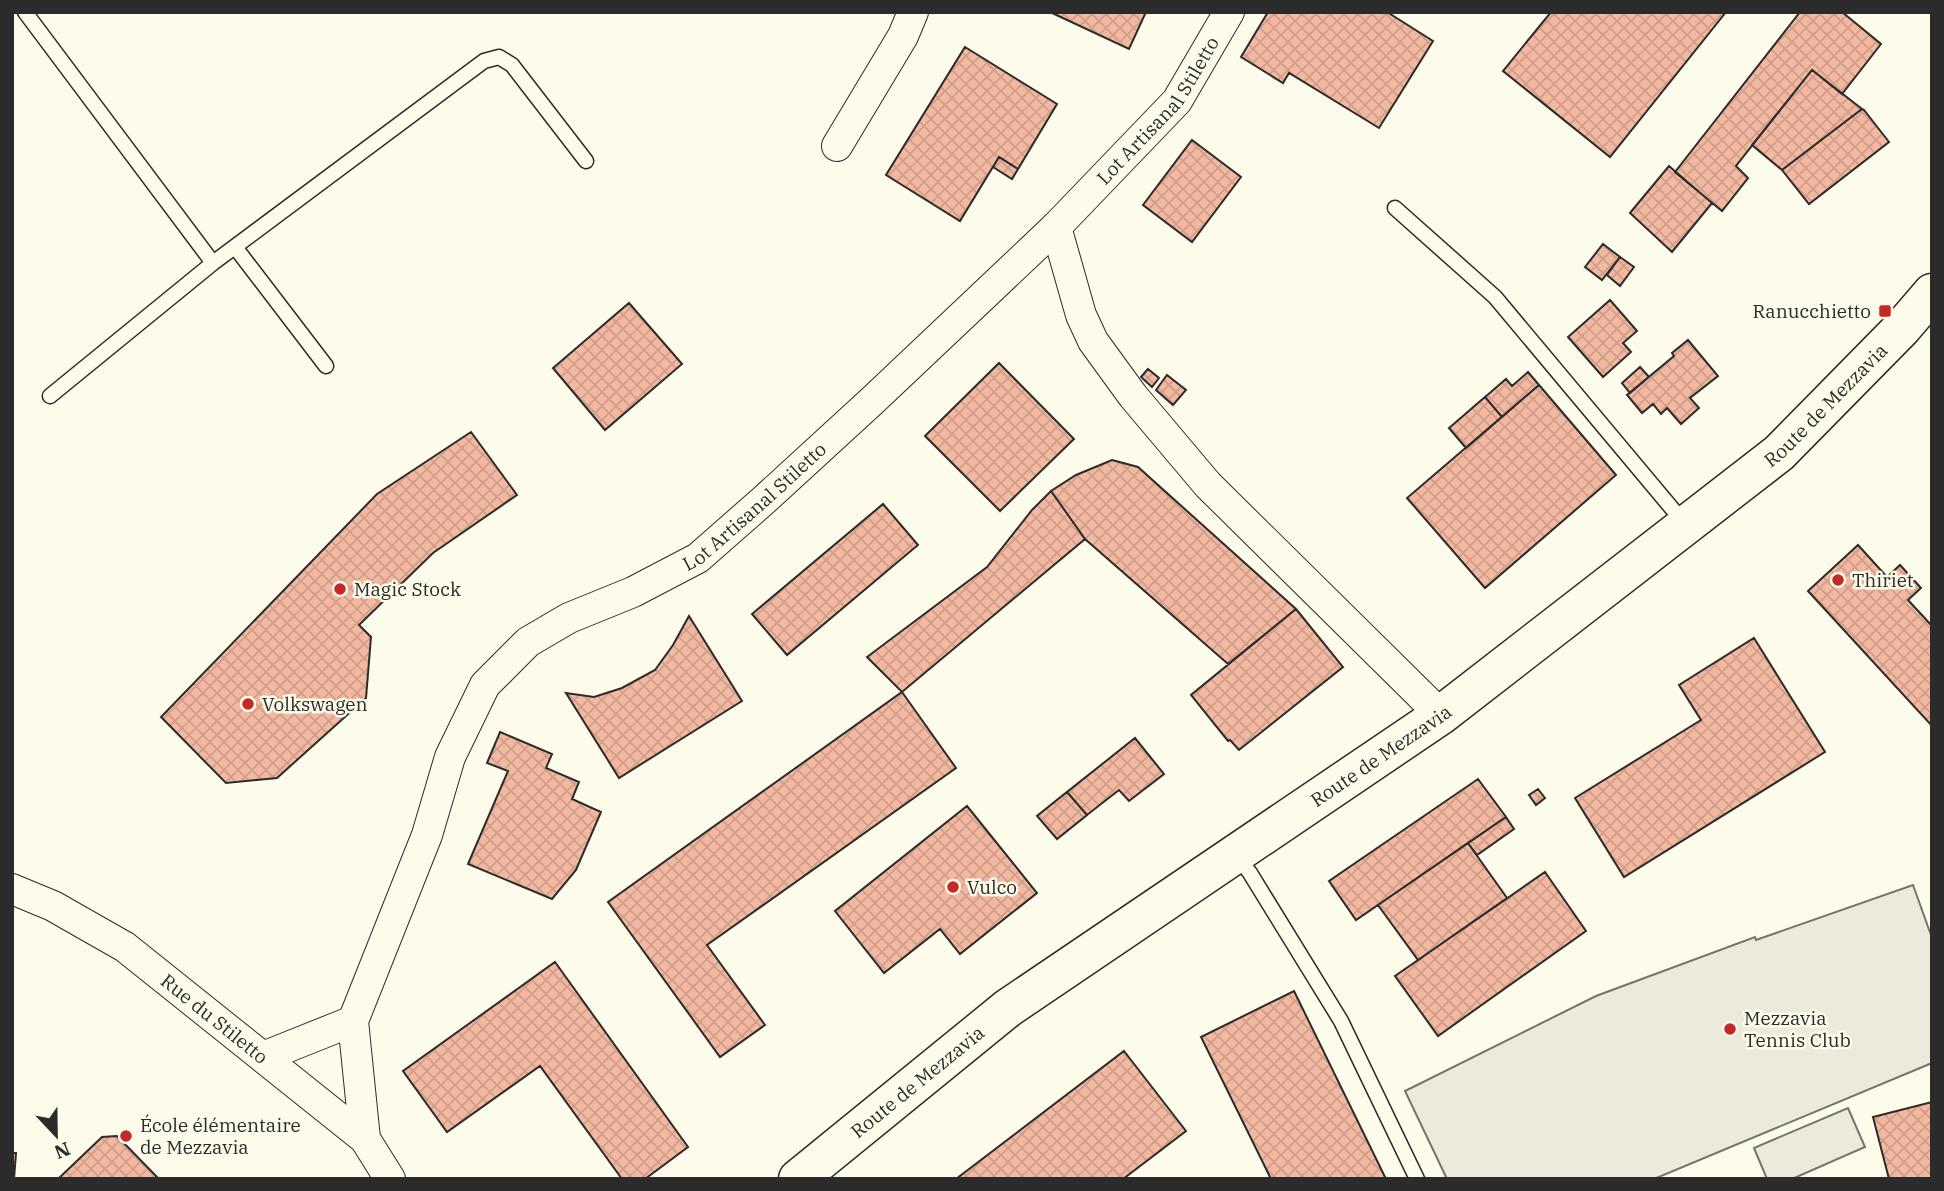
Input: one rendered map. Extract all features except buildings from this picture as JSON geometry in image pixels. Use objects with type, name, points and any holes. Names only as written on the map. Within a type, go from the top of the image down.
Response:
[{"type":"main road","name":"Route de Mezzavia","points":[[798,1179],[1008,1008],[1441,715],[1779,453],[1902,328],[1932,293]]},
{"type":"street","points":[[837,146],[903,36],[913,12]]},
{"type":"street","name":"Lot Artisanal Stiletto","points":[[353,1021],[427,835],[450,757],[485,685],[528,642],[569,618],[634,592],[698,558],[872,401],[1056,227],[1177,101],[1228,12]]},
{"type":"street","points":[[1056,227],[1081,315],[1093,341],[1133,396],[1208,485],[1441,715]]},
{"type":"street","name":"Rue du Stiletto","points":[[12,889],[53,906],[125,947],[365,1139],[390,1179]]},
{"type":"street","points":[[263,1057],[353,1021],[365,1139]]},
{"type":"lane","points":[[25,12],[213,263]]},
{"type":"lane","points":[[50,396],[213,263],[484,61],[499,57],[512,65],[586,161]]},
{"type":"lane","points":[[1395,208],[1495,297],[1686,525]]},
{"type":"lane","points":[[235,247],[326,366]]},
{"type":"lane","points":[[1235,854],[1250,873],[1341,1021],[1417,1179]]},
{"type":"shaded area","name":"Mezzavia Tennis Club","points":[[1913,885],[1932,938],[1932,1063],[1654,1179],[1447,1179],[1405,1091],[1596,996],[1755,937],[1756,940]]},
{"type":"shaded area","points":[[1848,1108],[1865,1147],[1792,1179],[1767,1179],[1754,1148]]},
{"type":"place","name":"Ranucchietto","points":[[1885,311]]},
{"type":"place","name":"Thiriet","points":[[1838,580]]},
{"type":"place","name":"Magic Stock","points":[[340,589]]},
{"type":"place","name":"Volkswagen","points":[[248,704]]},
{"type":"place","name":"Vulco","points":[[953,887]]},
{"type":"place","name":"Mezzavia Tennis Club","points":[[1730,1029]]},
{"type":"place","name":"École élémentaire de Mezzavia","points":[[126,1136]]}]
